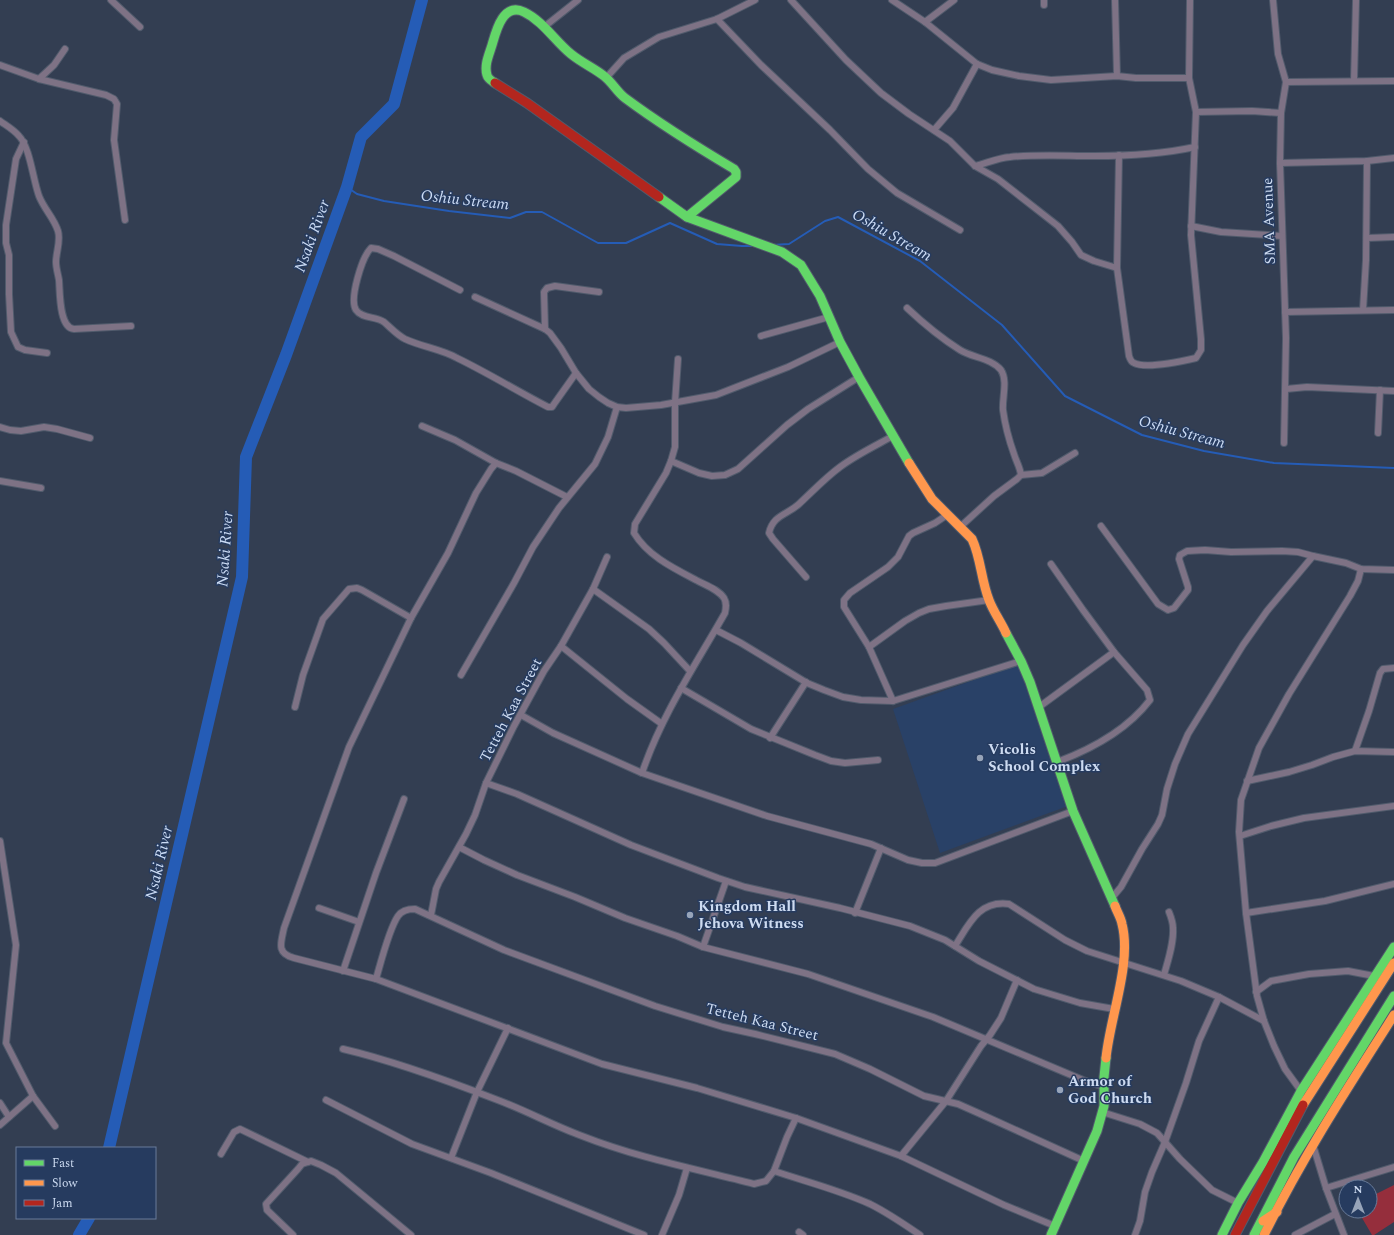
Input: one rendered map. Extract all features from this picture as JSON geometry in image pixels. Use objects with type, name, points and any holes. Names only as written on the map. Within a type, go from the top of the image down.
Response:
[{"type":"street","points":[[111,0],[140,27]]},
{"type":"street","points":[[544,27],[578,0]]},
{"type":"street","points":[[606,78],[624,58],[647,43],[678,30],[717,19],[755,0]]},
{"type":"street","points":[[791,0],[846,60],[881,93],[909,114],[950,141],[975,166],[998,179],[1058,226],[1081,254],[1094,261],[1117,268]]},
{"type":"street","points":[[892,0],[925,22],[977,64],[992,70],[1037,79],[1066,80],[1117,76],[1136,78],[1189,78]]},
{"type":"street","points":[[925,22],[954,0]]},
{"type":"street","points":[[1115,0],[1117,76]]},
{"type":"street","points":[[1118,155],[1117,268],[1129,356],[1132,362],[1138,364],[1169,364],[1196,358],[1201,350],[1201,339],[1191,226],[1196,112],[1189,78],[1190,0]]},
{"type":"street","name":"SMA Avenue","points":[[1274,0],[1278,54],[1286,82],[1281,113],[1280,162],[1285,312],[1286,389],[1284,443]]},
{"type":"street","points":[[1354,81],[1356,0]]},
{"type":"street","points":[[687,217],[736,177],[736,172],[734,169],[648,116],[622,95],[606,78],[571,54],[544,27],[521,11],[513,10],[504,17],[496,30],[487,61],[486,69],[489,79],[527,103],[687,217],[782,252],[802,265],[820,296],[840,342],[893,436],[932,499],[972,539],[976,547],[980,568],[990,600],[1021,661],[1039,707],[1073,811],[1122,923],[1124,940],[1124,963],[1108,1039],[1104,1106],[1097,1131],[1051,1235]]},
{"type":"street","points":[[717,19],[761,65],[830,130],[868,169],[897,193],[960,230]]},
{"type":"street","points":[[39,79],[51,68],[65,49]]},
{"type":"street","points":[[934,130],[953,108],[977,64]]},
{"type":"street","points":[[0,65],[39,79],[106,95],[114,99],[117,104],[114,140],[125,220]]},
{"type":"street","points":[[1286,82],[1394,81]]},
{"type":"street","points":[[1196,112],[1252,111],[1281,113]]},
{"type":"street","points":[[0,121],[14,131],[24,142],[32,168],[34,182],[40,198],[59,232],[56,262],[62,314],[68,326],[71,329],[131,326]]},
{"type":"street","points":[[24,142],[16,159],[6,225],[6,242],[9,255],[11,332],[18,347],[26,350],[47,353]]},
{"type":"street","points":[[975,166],[1001,158],[1028,155],[1118,155],[1174,151],[1195,147]]},
{"type":"street","points":[[1280,162],[1367,161],[1394,158]]},
{"type":"street","points":[[1362,310],[1367,238],[1367,161]]},
{"type":"street","points":[[1191,226],[1221,232],[1282,236]]},
{"type":"street","points":[[1367,238],[1394,237]]},
{"type":"street","points":[[460,290],[394,256],[378,249],[371,248],[367,251],[362,262],[354,301],[356,311],[360,314],[383,322],[390,329],[405,339],[455,357],[548,407],[552,407],[576,373]]},
{"type":"street","points":[[545,329],[544,292],[546,288],[555,286],[599,292]]},
{"type":"street","points":[[475,297],[545,329],[550,333],[561,348],[576,373],[589,389],[598,397],[617,407],[641,407],[675,403],[716,395],[788,368],[840,342]]},
{"type":"street","points":[[907,308],[936,334],[962,351],[983,359],[1000,369],[1004,375],[1002,406],[1004,419],[1021,475]]},
{"type":"street","points":[[1285,312],[1394,310]]},
{"type":"street","points":[[761,336],[829,317]]},
{"type":"street","points":[[642,773],[649,752],[662,724],[690,671],[716,630],[725,613],[726,606],[725,598],[717,591],[659,559],[643,546],[634,534],[635,524],[672,461],[675,447],[675,403],[678,359]]},
{"type":"street","points":[[672,461],[699,473],[712,476],[725,475],[738,469],[787,425],[808,409],[859,377]]},
{"type":"street","points":[[1286,389],[1307,387],[1394,391]]},
{"type":"street","points":[[1378,433],[1380,390]]},
{"type":"street","points":[[461,675],[533,547],[567,497],[595,464],[608,437],[617,407]]},
{"type":"street","points":[[422,426],[455,440],[496,463],[516,471],[567,497]]},
{"type":"street","points":[[0,427],[21,431],[44,427],[90,438]]},
{"type":"street","points":[[806,578],[769,533],[771,525],[778,518],[798,506],[819,484],[852,458],[893,436]]},
{"type":"street","points":[[960,527],[994,496],[1021,475],[1042,473],[1075,453]]},
{"type":"street","points":[[496,463],[476,493],[448,553],[411,618],[350,747],[284,928],[282,952],[285,956],[376,979],[602,1064],[697,1088],[796,1118],[901,1156],[991,1199],[1055,1226]]},
{"type":"street","points":[[0,481],[41,488]]},
{"type":"street","points":[[893,701],[870,647],[844,607],[844,600],[850,593],[888,567],[898,557],[912,532],[935,523],[947,515]]},
{"type":"street","points":[[1101,526],[1158,604],[1168,610],[1174,608],[1188,590],[1179,559],[1180,555],[1186,551],[1298,552],[1346,563],[1361,569],[1394,570]]},
{"type":"street","points":[[1111,899],[1121,886],[1158,824],[1175,764],[1188,734],[1267,610],[1313,556]]},
{"type":"street","name":"Tetteh Kaa Street","points":[[431,915],[436,890],[475,815],[486,783],[514,726],[544,671],[561,646],[593,589],[607,557]]},
{"type":"street","points":[[1051,564],[1114,652],[1147,690],[1150,700],[1130,722],[1100,743],[1057,762]]},
{"type":"street","points":[[1301,1091],[1285,1069],[1274,1046],[1264,1021],[1256,992],[1246,912],[1240,836],[1241,800],[1259,748],[1289,694],[1350,596],[1358,580],[1361,569]]},
{"type":"street","points":[[295,707],[303,675],[323,619],[350,590],[357,588],[362,590],[411,618]]},
{"type":"street","points":[[593,589],[648,629],[664,643],[690,671]]},
{"type":"street","points":[[870,647],[919,612],[946,606],[990,600]]},
{"type":"street","points":[[716,630],[741,642],[806,682],[843,697],[861,700],[893,701],[1021,661]]},
{"type":"street","points":[[561,646],[627,699],[662,724]]},
{"type":"street","points":[[1039,707],[1114,652]]},
{"type":"street","points":[[1354,751],[1369,711],[1380,673],[1383,669],[1394,668]]},
{"type":"street","points":[[770,738],[806,682]]},
{"type":"street","points":[[681,688],[770,738],[831,761],[853,763],[878,760]]},
{"type":"street","points":[[521,714],[553,732],[642,773],[767,816],[856,839],[908,860],[922,863],[935,862],[1073,811]]},
{"type":"street","points":[[1247,781],[1289,772],[1354,751],[1394,752]]},
{"type":"street","points":[[486,783],[517,794],[631,845],[726,881],[745,887],[910,926],[945,940],[979,961],[1034,989],[1080,1003],[1114,1009]]},
{"type":"street","points":[[342,971],[376,873],[404,799]]},
{"type":"street","points":[[1240,836],[1271,826],[1304,818],[1394,806]]},
{"type":"street","points":[[0,841],[16,945],[6,1043],[33,1096],[55,1126]]},
{"type":"street","points":[[459,847],[516,875],[625,918],[677,936],[703,947],[808,974],[933,1017],[1082,1080],[1104,1087]]},
{"type":"street","points":[[855,912],[881,848]]},
{"type":"street","points":[[703,947],[726,881]]},
{"type":"street","points":[[1246,912],[1325,900],[1394,884]]},
{"type":"street","points":[[955,946],[972,918],[981,910],[1000,903],[1009,904],[1065,940],[1087,951],[1164,975],[1219,997],[1264,1021]]},
{"type":"street","points":[[319,908],[359,922]]},
{"type":"street","name":"Tetteh Kaa Street","points":[[376,979],[392,928],[399,915],[409,909],[415,909],[511,952],[655,1006],[723,1027],[835,1054],[870,1069],[924,1096],[946,1101],[976,1112],[1084,1161]]},
{"type":"street","points":[[1164,975],[1170,956],[1173,936],[1173,927],[1169,912]]},
{"type":"street","points":[[1235,1235],[1305,1100],[1355,1014],[1374,976],[1394,947]]},
{"type":"street","points":[[1222,1235],[1238,1203],[1263,1162],[1301,1091],[1355,1014],[1393,967]]},
{"type":"street","points":[[1256,992],[1271,981],[1308,974],[1348,971],[1374,976]]},
{"type":"street","points":[[901,1156],[946,1101],[981,1046],[1001,1018],[1017,980]]},
{"type":"street","points":[[1254,1235],[1294,1157],[1394,996]]},
{"type":"street","points":[[1136,1235],[1140,1222],[1145,1192],[1186,1083],[1198,1041],[1219,997]]},
{"type":"street","points":[[1264,1235],[1277,1212],[1285,1193],[1346,1089],[1394,1015]]},
{"type":"street","points":[[451,1158],[477,1092],[508,1028]]},
{"type":"street","points":[[342,1049],[373,1056],[477,1092],[581,1136],[626,1152],[754,1184],[766,1181],[774,1172],[796,1118]]},
{"type":"street","points":[[1346,1089],[1348,1070]]},
{"type":"street","points":[[0,1125],[33,1096]]},
{"type":"street","points":[[326,1100],[412,1144],[451,1158],[644,1235]]},
{"type":"street","points":[[0,1103],[9,1117]]},
{"type":"street","points":[[1102,1112],[1140,1124],[1157,1132],[1180,1159],[1212,1190],[1238,1203]]},
{"type":"street","points":[[221,1154],[234,1132],[240,1129],[308,1162],[313,1162],[336,1173],[411,1235]]},
{"type":"street","points":[[1313,1145],[1326,1188],[1344,1235]]},
{"type":"street","points":[[292,1235],[267,1210],[266,1204],[298,1169],[308,1162]]},
{"type":"street","points":[[1326,1188],[1394,1167]]},
{"type":"street","points":[[662,1235],[679,1196],[687,1168]]},
{"type":"street","points":[[774,1172],[815,1183],[870,1204],[896,1218],[920,1235]]},
{"type":"street","points":[[1262,1222],[1277,1212]]},
{"type":"street","points":[[1294,1235],[1335,1214]]},
{"type":"shaded area","name":"Vicolis School Complex","points":[[1018,664],[1068,806],[940,853],[893,709]]},
{"type":"shaded area","points":[[1394,1185],[1394,1222],[1372,1235],[1363,1219],[1378,1219],[1378,1193]]},
{"type":"waterway","name":"Nsaki River","points":[[109,1147],[242,577],[246,457],[286,355],[347,187],[361,137],[394,104],[422,0]]},
{"type":"waterway","name":"Oshiu Stream","points":[[347,187],[357,194],[384,201],[449,211],[510,218],[526,212],[542,212],[598,243],[626,243],[670,223],[717,244],[754,246]]},
{"type":"waterway","name":"Oshiu Stream","points":[[772,245],[789,244],[825,221],[838,217],[920,261],[1002,325],[1065,396],[1142,435],[1204,451],[1274,463],[1394,468]]},
{"type":"waterway","name":"Nsaki River","points":[[79,1235],[88,1219]]},
{"type":"traffic: fast","points":[[495,83],[490,80],[488,76],[486,64],[498,26],[506,14],[511,11],[517,10],[524,12],[543,26],[571,54],[607,78],[625,98],[679,135],[734,169],[736,172],[736,177],[687,217]]},
{"type":"traffic: fast","points":[[659,197],[687,217],[782,252],[801,265],[820,296],[840,342],[859,377],[909,463]]},
{"type":"traffic: fast","points":[[1006,633],[1030,682],[1073,811],[1115,906]]},
{"type":"traffic: fast","points":[[1222,1235],[1238,1203],[1263,1162],[1301,1091],[1394,947]]},
{"type":"traffic: fast","points":[[1254,1235],[1294,1157],[1394,996]]},
{"type":"traffic: fast","points":[[1051,1235],[1097,1131],[1104,1106],[1104,1077],[1106,1058]]},
{"type":"traffic: slow","points":[[909,463],[932,499],[972,539],[989,600],[1006,633]]},
{"type":"traffic: slow","points":[[1106,1058],[1124,956],[1122,924],[1115,906]]},
{"type":"traffic: slow","points":[[1303,1105],[1394,963]]},
{"type":"traffic: slow","points":[[1264,1235],[1294,1178],[1394,1015]]},
{"type":"traffic: slow","points":[[1263,1221],[1277,1212]]},
{"type":"traffic: jam","points":[[495,83],[527,103],[659,197]]},
{"type":"traffic: jam","points":[[1235,1235],[1303,1105]]},
{"type":"place","name":"Vicolis School Complex","points":[[980,758]]},
{"type":"place","name":"Kingdom Hall Jehova Witness","points":[[690,915]]},
{"type":"place","name":"Armor of God Church","points":[[1060,1090]]}]
